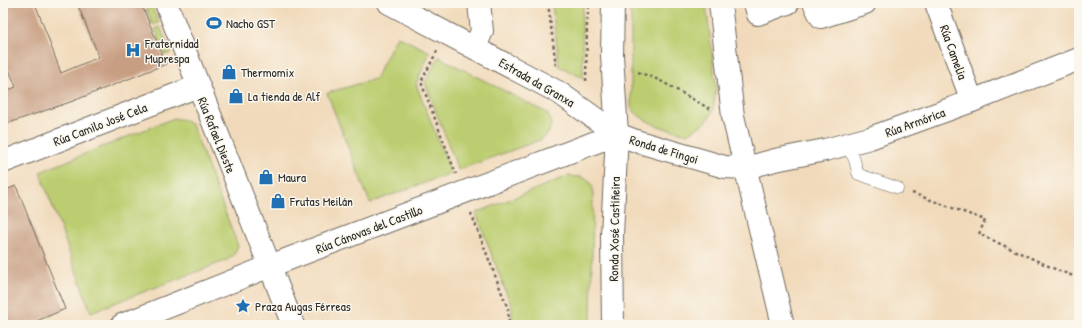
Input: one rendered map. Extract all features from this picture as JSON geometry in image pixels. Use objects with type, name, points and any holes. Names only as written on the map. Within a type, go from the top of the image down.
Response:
[{"type":"street","name":"Rúa Rafael Dieste","points":[[166,3],[292,325]]},
{"type":"street","name":"Estrada da Granxa","points":[[389,3],[558,92],[616,134]]},
{"type":"street","points":[[475,47],[482,31],[479,3]]},
{"type":"street","name":"Ronda de Fingoi","points":[[612,3],[612,55],[616,134],[725,168],[746,168]]},
{"type":"street","points":[[720,3],[733,116],[783,325]]},
{"type":"street","points":[[755,3],[758,14],[788,3]]},
{"type":"street","points":[[814,3],[822,17],[865,3]]},
{"type":"street","name":"Rúa Camelia","points":[[936,3],[972,101]]},
{"type":"street","name":"Rúa Armórica","points":[[746,168],[870,138],[972,101],[1079,59]]},
{"type":"street","name":"Rúa Camilo José Cela","points":[[3,162],[198,86]]},
{"type":"street","name":"Rúa Cánovas del Castillo","points":[[122,325],[270,266],[616,134]]},
{"type":"street","name":"Ronda Xosé Castiñeira","points":[[613,325],[612,235],[616,134]]},
{"type":"lane","points":[[845,145],[854,158],[858,174],[898,188]]},
{"type":"path","points":[[548,3],[556,70]]},
{"type":"path","points":[[586,81],[587,22],[589,3]]},
{"type":"path","points":[[446,33],[421,82],[456,174]]},
{"type":"path","points":[[638,72],[660,80],[713,111]]},
{"type":"path","points":[[898,188],[985,220],[979,234],[1057,270],[1079,278]]},
{"type":"path","points":[[470,210],[508,309],[509,325]]},
{"type":"green space","points":[[144,3],[150,3],[159,23],[153,25]]},
{"type":"green space","points":[[552,3],[584,3],[582,14],[583,78],[559,66]]},
{"type":"green space","points":[[628,3],[706,3],[716,87],[713,111],[706,122],[688,134],[657,126],[643,119],[631,108],[631,17]]},
{"type":"green space","points":[[160,27],[171,53],[165,55],[155,29]]},
{"type":"green space","points":[[397,36],[430,52],[416,84],[451,173],[370,203],[327,93],[375,79]]},
{"type":"green space","points":[[439,57],[547,113],[552,123],[548,134],[540,140],[458,170],[425,82]]},
{"type":"green space","points":[[174,118],[184,120],[192,125],[238,246],[233,256],[225,261],[91,312],[40,172]]},
{"type":"green space","points":[[568,176],[581,177],[589,180],[593,188],[591,325],[512,325],[512,308],[476,213]]},
{"type":"building","points":[[3,3],[35,3],[61,73],[99,57],[77,3],[141,3],[166,64],[73,101],[3,125],[3,92],[16,87],[3,55]]},
{"type":"building","points":[[16,186],[65,309],[27,325],[3,325],[3,191]]},
{"type":"place","name":"Nacho GST","points":[[214,23]]},
{"type":"place","name":"Fraternidad Muprespa","points":[[133,50]]},
{"type":"place","name":"Thermomix","points":[[229,72]]},
{"type":"place","name":"La tienda de Alf","points":[[236,96]]},
{"type":"place","name":"Maura","points":[[266,177]]},
{"type":"place","name":"Frutas Meilán","points":[[278,201]]},
{"type":"place","name":"Praza Augas Férreas","points":[[243,306]]}]
